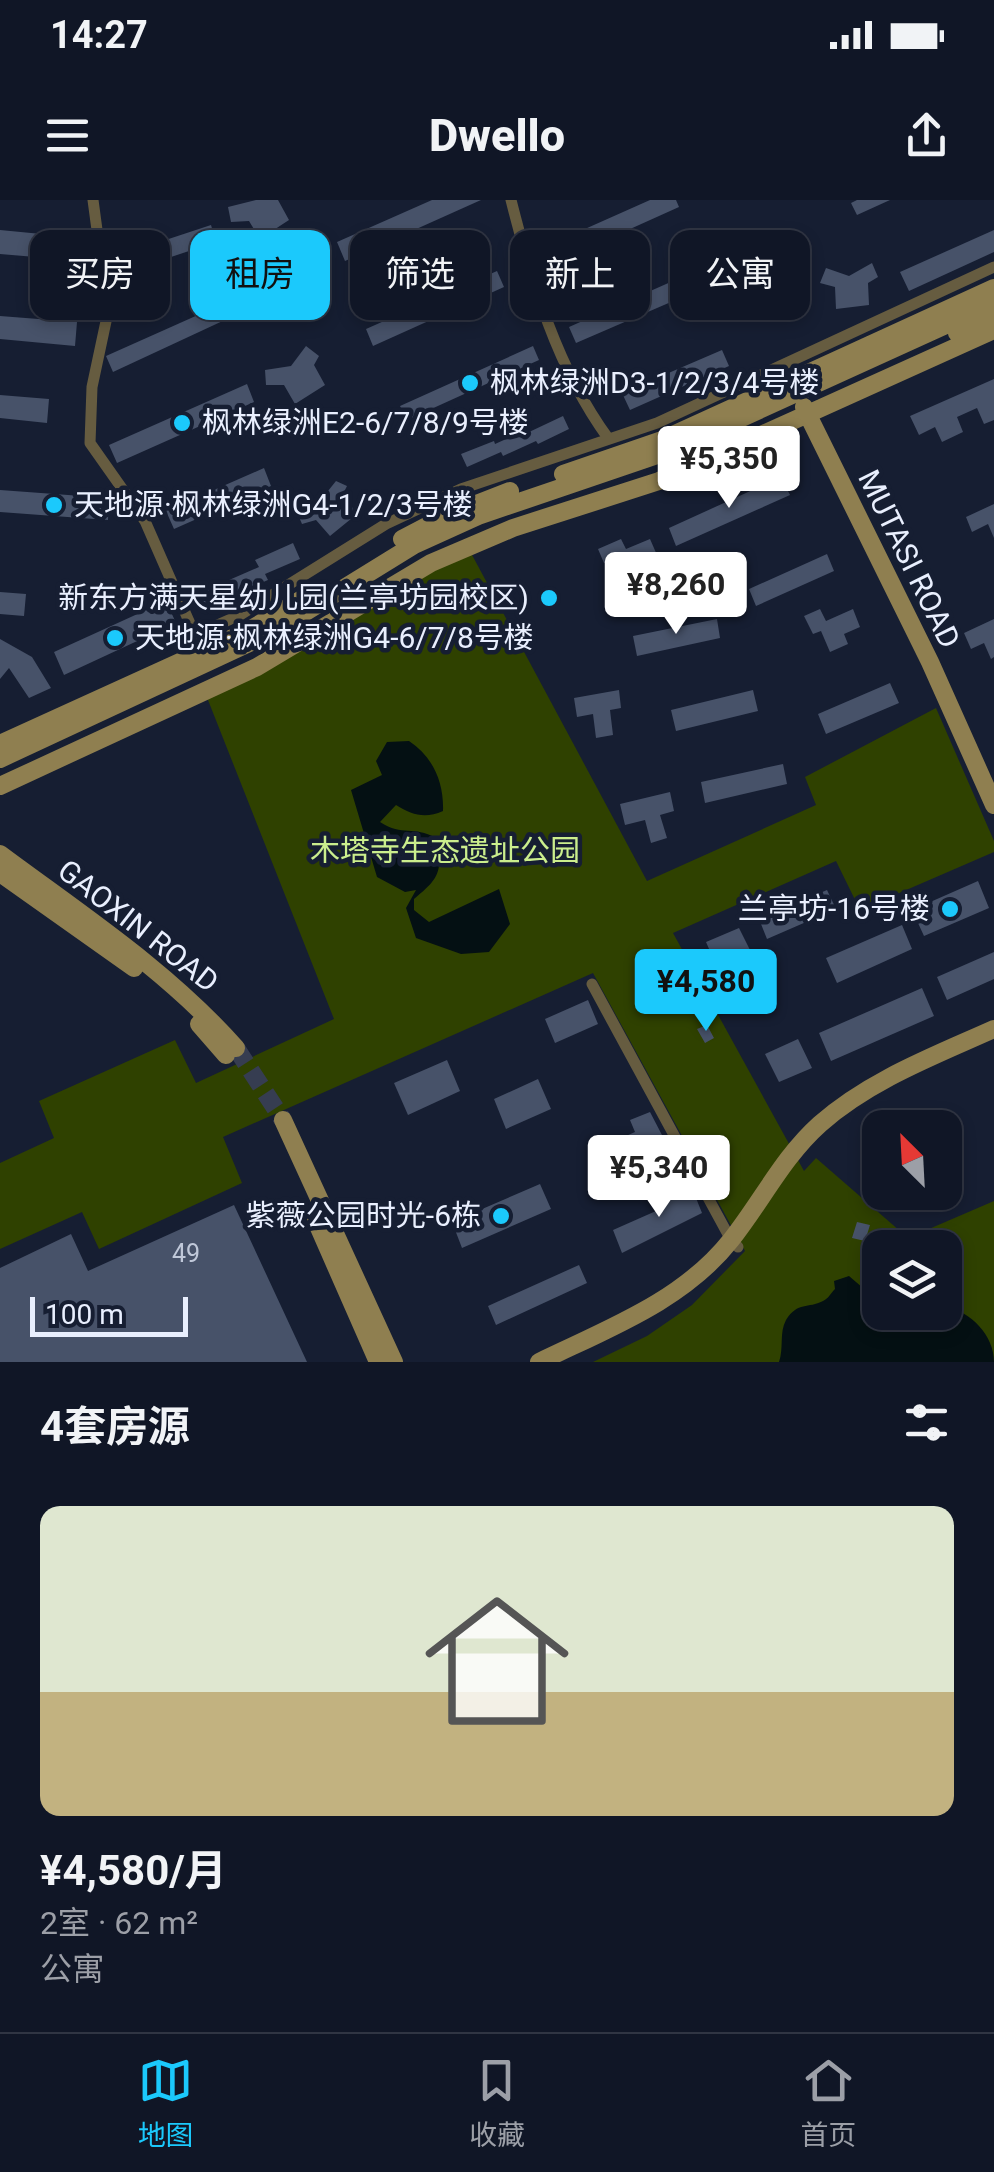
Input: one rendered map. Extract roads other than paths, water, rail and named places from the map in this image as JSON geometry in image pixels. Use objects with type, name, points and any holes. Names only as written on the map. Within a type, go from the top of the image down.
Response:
[{"type":"main road","points":[[0,744],[246,632],[446,516],[652,444],[994,288]]},
{"type":"main road","points":[[0,786],[257,667],[431,563],[513,528],[658,482],[994,303]]},
{"type":"main road","points":[[0,772],[225,670],[415,558],[546,503],[659,466],[994,316]]},
{"type":"main road","points":[[0,759],[273,632],[414,545],[478,516],[623,469],[994,330]]},
{"type":"main road","name":"MUTASI ROAD","points":[[808,402],[994,778]]},
{"type":"main road","name":"MUTASI ROAD","points":[[808,402],[994,805]]},
{"type":"main road","name":"GAOXIN ROAD","points":[[0,854],[200,1008],[231,1052],[148,977],[0,873]]},
{"type":"main road","points":[[564,1362],[647,1322],[718,1270],[781,1168],[831,1115],[884,1081],[994,1029]]},
{"type":"main road","points":[[539,1362],[641,1314],[678,1290],[735,1244],[804,1157],[841,1121],[896,1086],[994,1041]]},
{"type":"main road","points":[[378,1362],[278,1122],[394,1362]]},
{"type":"street","points":[[93,200],[108,312],[92,388],[90,443],[146,521],[195,635],[240,615],[386,524],[461,490],[657,423],[994,267]]},
{"type":"street","points":[[510,200],[532,285],[582,402],[608,438]]},
{"type":"street","points":[[592,984],[735,1244]]},
{"type":"tunnel","points":[[236,1048],[283,1120]]},
{"type":"place","name":"枫林绿洲D3-1/2/3/4号楼","points":[[470,383]]},
{"type":"place","name":"枫林绿洲E2-6/7/8/9号楼","points":[[182,423]]},
{"type":"place","name":"天地源·枫林绿洲G4-1/2/3号楼","points":[[54,505]]},
{"type":"place","name":"新东方满天星幼儿园(兰亭坊园校区)","points":[[549,598]]},
{"type":"place","name":"天地源·枫林绿洲G4-6/7/8号楼","points":[[115,638]]},
{"type":"place","name":"兰亭坊-16号楼","points":[[950,909]]},
{"type":"place","name":"紫薇公园时光-6栋","points":[[501,1216]]},
{"type":"park label","name":"木塔寺生态遗址公园","points":[[445,851]]}]
